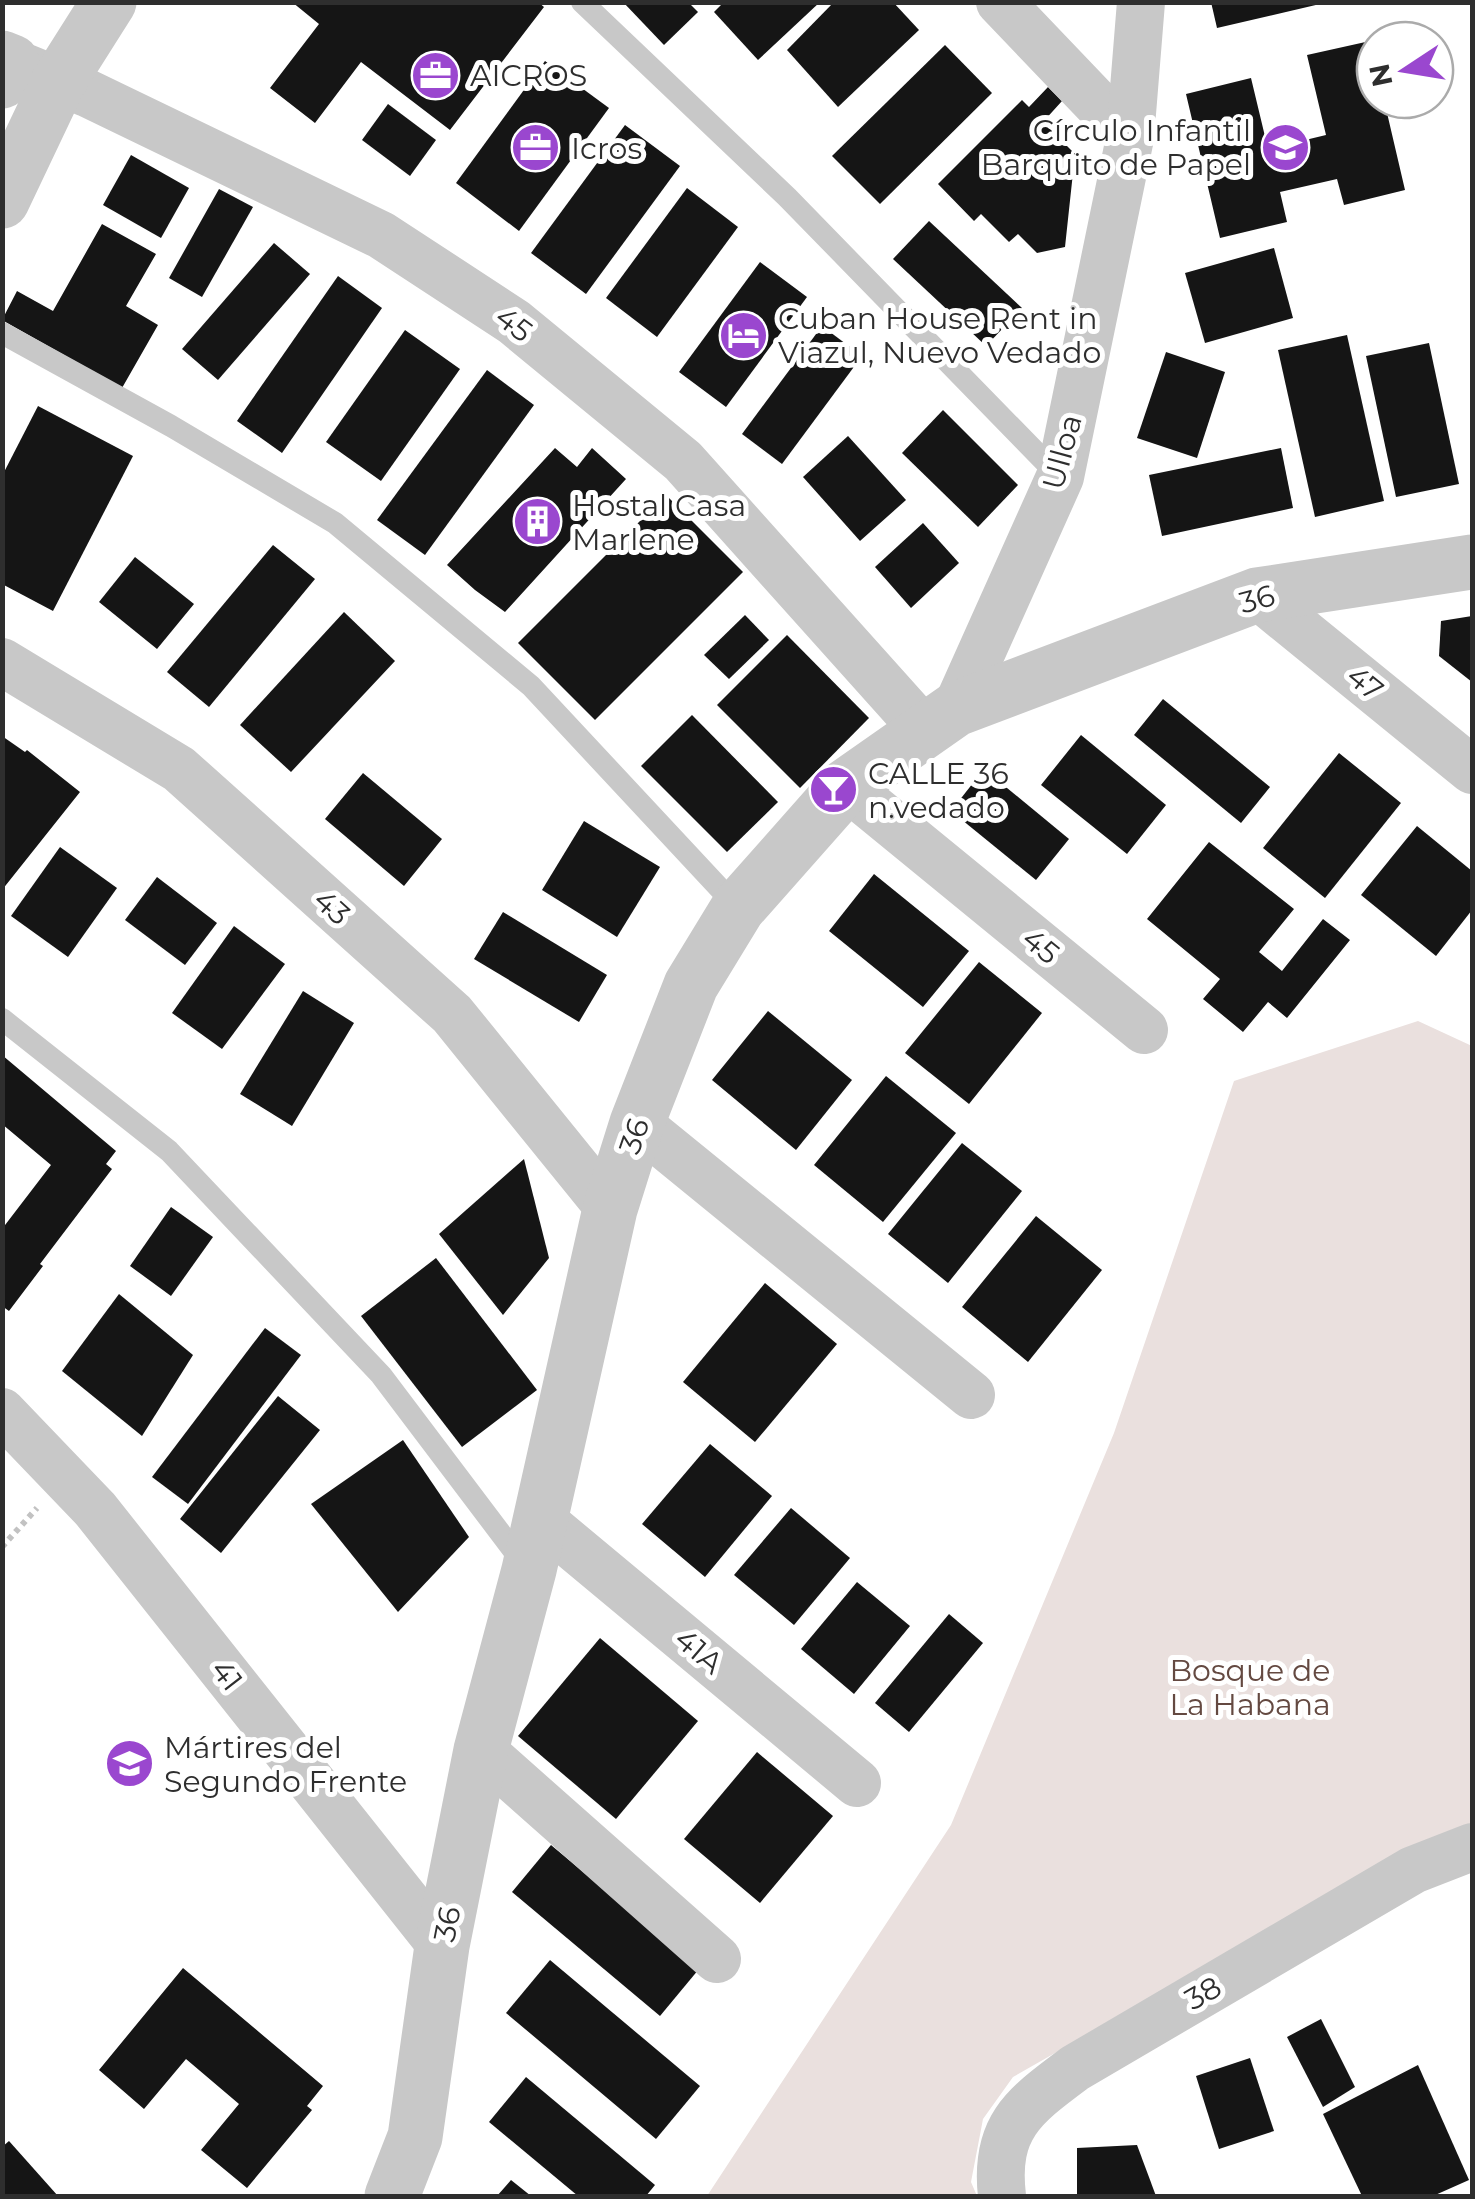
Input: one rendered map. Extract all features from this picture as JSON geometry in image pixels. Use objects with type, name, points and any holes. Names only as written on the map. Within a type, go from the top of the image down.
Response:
[{"type":"street","points":[[2,201],[19,71],[110,2]]},
{"type":"street","points":[[1000,2],[1130,138]]},
{"type":"street","name":"Ulloa","points":[[940,719],[1060,477],[1130,138],[1141,2]]},
{"type":"street","name":"45","points":[[19,71],[122,110],[381,235],[514,322],[683,460],[940,719]]},
{"type":"street","name":"36","points":[[392,2196],[415,2137],[442,1946],[482,1750],[534,1544],[610,1209],[691,984],[738,908],[846,786],[940,719],[1258,595],[1472,562]]},
{"type":"street","name":"47","points":[[1258,595],[1472,770]]},
{"type":"street","name":"43","points":[[2,662],[179,769],[452,1014],[610,1209]]},
{"type":"street","name":"45","points":[[846,786],[1144,1030]]},
{"type":"street","points":[[638,1123],[971,1394]]},
{"type":"street","name":"41","points":[[2,1412],[94,1509],[442,1946]]},
{"type":"street","name":"41A","points":[[534,1544],[857,1783]]},
{"type":"street","points":[[482,1750],[717,1959]]},
{"type":"street","name":"38","points":[[1002,2196],[1002,2153],[1014,2121],[1037,2096],[1075,2068],[1413,1870],[1472,1847]]},
{"type":"lane","points":[[582,2],[786,197],[1060,477]]},
{"type":"lane","points":[[2,333],[334,522],[531,686],[738,908]]},
{"type":"lane","points":[[2,1018],[169,1151],[534,1544]]},
{"type":"green space","name":"Bosque de La Habana","points":[[1418,1021],[1472,1046],[1472,1823],[1415,1848],[1013,2077],[983,2119],[971,2182],[977,2196],[707,2196],[951,1825],[1114,1433],[1234,1081]]},
{"type":"building","name":"AICROS","points":[[292,2],[538,2],[544,7],[450,130],[361,62],[315,123],[270,88],[319,24]]},
{"type":"building","points":[[623,2],[688,2],[698,12],[664,45]]},
{"type":"building","points":[[724,2],[820,2],[758,60],[714,12]]},
{"type":"building","points":[[834,2],[893,2],[919,30],[838,107],[787,50]]},
{"type":"building","points":[[1211,2],[1320,2],[1320,4],[1217,28]]},
{"type":"building","points":[[1355,44],[1355,120],[1389,120],[1405,190],[1344,205],[1337,179],[1280,192],[1287,222],[1220,238],[1186,94],[1251,78],[1268,149],[1326,135],[1307,55]]},
{"type":"building","points":[[945,45],[992,93],[880,204],[832,156]]},
{"type":"building","points":[[545,61],[609,108],[519,231],[456,183]]},
{"type":"building","points":[[1048,87],[1062,101],[1043,122],[1075,154],[1065,247],[1037,253],[1018,234],[1009,242],[981,214],[974,221],[938,184],[1022,100],[1029,107]]},
{"type":"building","points":[[388,104],[436,140],[410,176],[362,140]]},
{"type":"building","points":[[625,125],[680,166],[586,294],[531,253]]},
{"type":"building","points":[[131,155],[189,188],[161,238],[103,205]]},
{"type":"building","points":[[687,188],[738,227],[657,337],[606,298]]},
{"type":"building","points":[[219,189],[253,207],[202,297],[169,278]]},
{"type":"building","points":[[929,221],[1022,308],[986,346],[893,259]]},
{"type":"building","points":[[102,224],[156,254],[126,306],[158,325],[122,388],[2,320],[17,291],[53,311]]},
{"type":"building","points":[[274,243],[310,274],[218,380],[182,349]]},
{"type":"building","points":[[1274,248],[1293,318],[1205,343],[1185,273]]},
{"type":"building","name":"Cuban House Rent in Viazul, Nuevo Vedado","points":[[760,262],[807,297],[726,407],[679,372]]},
{"type":"building","points":[[338,276],[382,308],[282,453],[237,421]]},
{"type":"building","points":[[822,326],[862,356],[782,464],[742,434]]},
{"type":"building","points":[[405,330],[460,369],[381,481],[326,442]]},
{"type":"building","points":[[1347,335],[1384,501],[1315,517],[1278,350]]},
{"type":"building","points":[[1429,343],[1459,484],[1396,497],[1366,356]]},
{"type":"building","points":[[1166,352],[1225,372],[1197,458],[1137,438]]},
{"type":"building","points":[[487,370],[534,405],[425,555],[377,520]]},
{"type":"building","points":[[38,406],[133,456],[53,611],[2,584],[2,476]]},
{"type":"building","points":[[943,410],[1018,485],[978,527],[902,453]]},
{"type":"building","points":[[848,436],[906,500],[860,541],[803,477]]},
{"type":"building","name":"Hostal Casa Marlene","points":[[555,448],[577,467],[592,448],[626,479],[505,612],[447,565]]},
{"type":"building","points":[[1281,448],[1293,508],[1162,536],[1149,475]]},
{"type":"building","points":[[666,495],[743,572],[595,720],[518,643]]},
{"type":"building","points":[[923,523],[959,563],[911,608],[875,567]]},
{"type":"building","points":[[273,545],[315,579],[209,707],[167,672]]},
{"type":"building","points":[[135,557],[194,604],[157,649],[99,602]]},
{"type":"building","points":[[344,612],[395,661],[291,772],[240,725]]},
{"type":"building","points":[[745,615],[769,640],[729,679],[704,655]]},
{"type":"building","points":[[1472,616],[1472,682],[1439,656],[1441,621]]},
{"type":"building","points":[[787,635],[869,718],[800,788],[717,705]]},
{"type":"building","points":[[1163,699],[1270,787],[1241,823],[1134,735]]},
{"type":"building","points":[[692,715],[778,802],[727,852],[641,766]]},
{"type":"building","points":[[1081,735],[1166,805],[1127,854],[1041,785]]},
{"type":"building","points":[[2,736],[27,750],[80,792],[2,890]]},
{"type":"building","points":[[1339,753],[1401,803],[1325,898],[1263,848]]},
{"type":"building","points":[[984,769],[1069,839],[1036,880],[951,811]]},
{"type":"building","points":[[363,773],[442,839],[404,886],[325,819]]},
{"type":"building","points":[[584,821],[660,867],[617,937],[542,890]]},
{"type":"building","points":[[1417,826],[1472,871],[1472,910],[1436,956],[1361,895]]},
{"type":"building","points":[[1209,842],[1294,909],[1259,952],[1282,971],[1323,919],[1350,940],[1287,1018],[1268,1002],[1243,1032],[1203,999],[1220,979],[1147,919]]},
{"type":"building","points":[[60,847],[117,888],[68,957],[11,916]]},
{"type":"building","points":[[874,874],[969,951],[923,1007],[829,931]]},
{"type":"building","points":[[157,877],[217,923],[185,965],[125,920]]},
{"type":"building","points":[[503,912],[607,975],[579,1022],[474,959]]},
{"type":"building","points":[[234,926],[285,964],[222,1049],[172,1013]]},
{"type":"building","points":[[979,962],[1042,1013],[969,1104],[905,1053]]},
{"type":"building","points":[[303,991],[354,1023],[292,1126],[240,1094]]},
{"type":"building","points":[[768,1011],[852,1080],[796,1150],[712,1080]]},
{"type":"building","points":[[2,1055],[116,1151],[106,1164],[112,1169],[9,1311],[2,1306],[2,1229],[51,1165],[2,1124]]},
{"type":"building","points":[[886,1076],[956,1133],[883,1222],[814,1165]]},
{"type":"building","points":[[962,1143],[1022,1191],[948,1283],[888,1234]]},
{"type":"building","points":[[524,1159],[549,1258],[503,1315],[439,1234]]},
{"type":"building","points":[[171,1207],[213,1237],[171,1296],[130,1266]]},
{"type":"building","points":[[1036,1216],[1102,1270],[1028,1362],[962,1307]]},
{"type":"building","points":[[436,1258],[537,1390],[462,1447],[361,1316]]},
{"type":"building","points":[[765,1283],[837,1344],[755,1442],[683,1382]]},
{"type":"building","points":[[119,1294],[193,1355],[142,1436],[62,1371]]},
{"type":"building","points":[[265,1328],[301,1355],[188,1504],[152,1477]]},
{"type":"building","points":[[278,1396],[320,1430],[221,1553],[180,1519]]},
{"type":"building","points":[[403,1440],[469,1537],[398,1612],[311,1504]]},
{"type":"building","points":[[710,1444],[772,1496],[705,1577],[642,1524]]},
{"type":"building","points":[[791,1508],[850,1558],[794,1625],[734,1575]]},
{"type":"building","points":[[857,1582],[910,1626],[854,1694],[801,1649]]},
{"type":"building","points":[[949,1614],[983,1643],[909,1732],[875,1703]]},
{"type":"building","points":[[600,1638],[698,1721],[616,1819],[518,1736]]},
{"type":"building","points":[[757,1752],[833,1816],[760,1903],[684,1839]]},
{"type":"building","points":[[551,1845],[699,1969],[660,2016],[512,1892]]},
{"type":"building","points":[[550,1960],[700,2086],[656,2139],[506,2013]]},
{"type":"building","points":[[183,1968],[323,2086],[307,2106],[312,2110],[247,2188],[201,2150],[239,2104],[186,2059],[144,2109],[99,2070]]},
{"type":"building","points":[[1321,2019],[1355,2087],[1323,2107],[1287,2037]]},
{"type":"building","points":[[1250,2058],[1274,2131],[1219,2149],[1196,2076]]},
{"type":"building","points":[[1418,2065],[1469,2180],[1433,2196],[1362,2196],[1323,2114]]},
{"type":"building","points":[[526,2077],[655,2185],[646,2196],[578,2196],[489,2122]]},
{"type":"building","points":[[9,2141],[58,2196],[2,2196],[2,2147]]},
{"type":"building","points":[[1137,2145],[1156,2196],[1077,2196],[1077,2148]]},
{"type":"building","points":[[511,2180],[531,2196],[497,2196]]},
{"type":"place","name":"AICROS","points":[[435,75]]},
{"type":"place","name":"Círculo Infantil Barquito de Papel","points":[[1286,147]]},
{"type":"place","name":"Icros","points":[[536,148]]},
{"type":"place","name":"Cuban House Rent in Viazul, Nuevo Vedado","points":[[743,335]]},
{"type":"place","name":"Hostal Casa Marlene","points":[[537,522]]},
{"type":"place","name":"CALLE 36 n.vedado","points":[[833,790]]},
{"type":"place","name":"Mártires del Segundo Frente","points":[[129,1764]]}]
